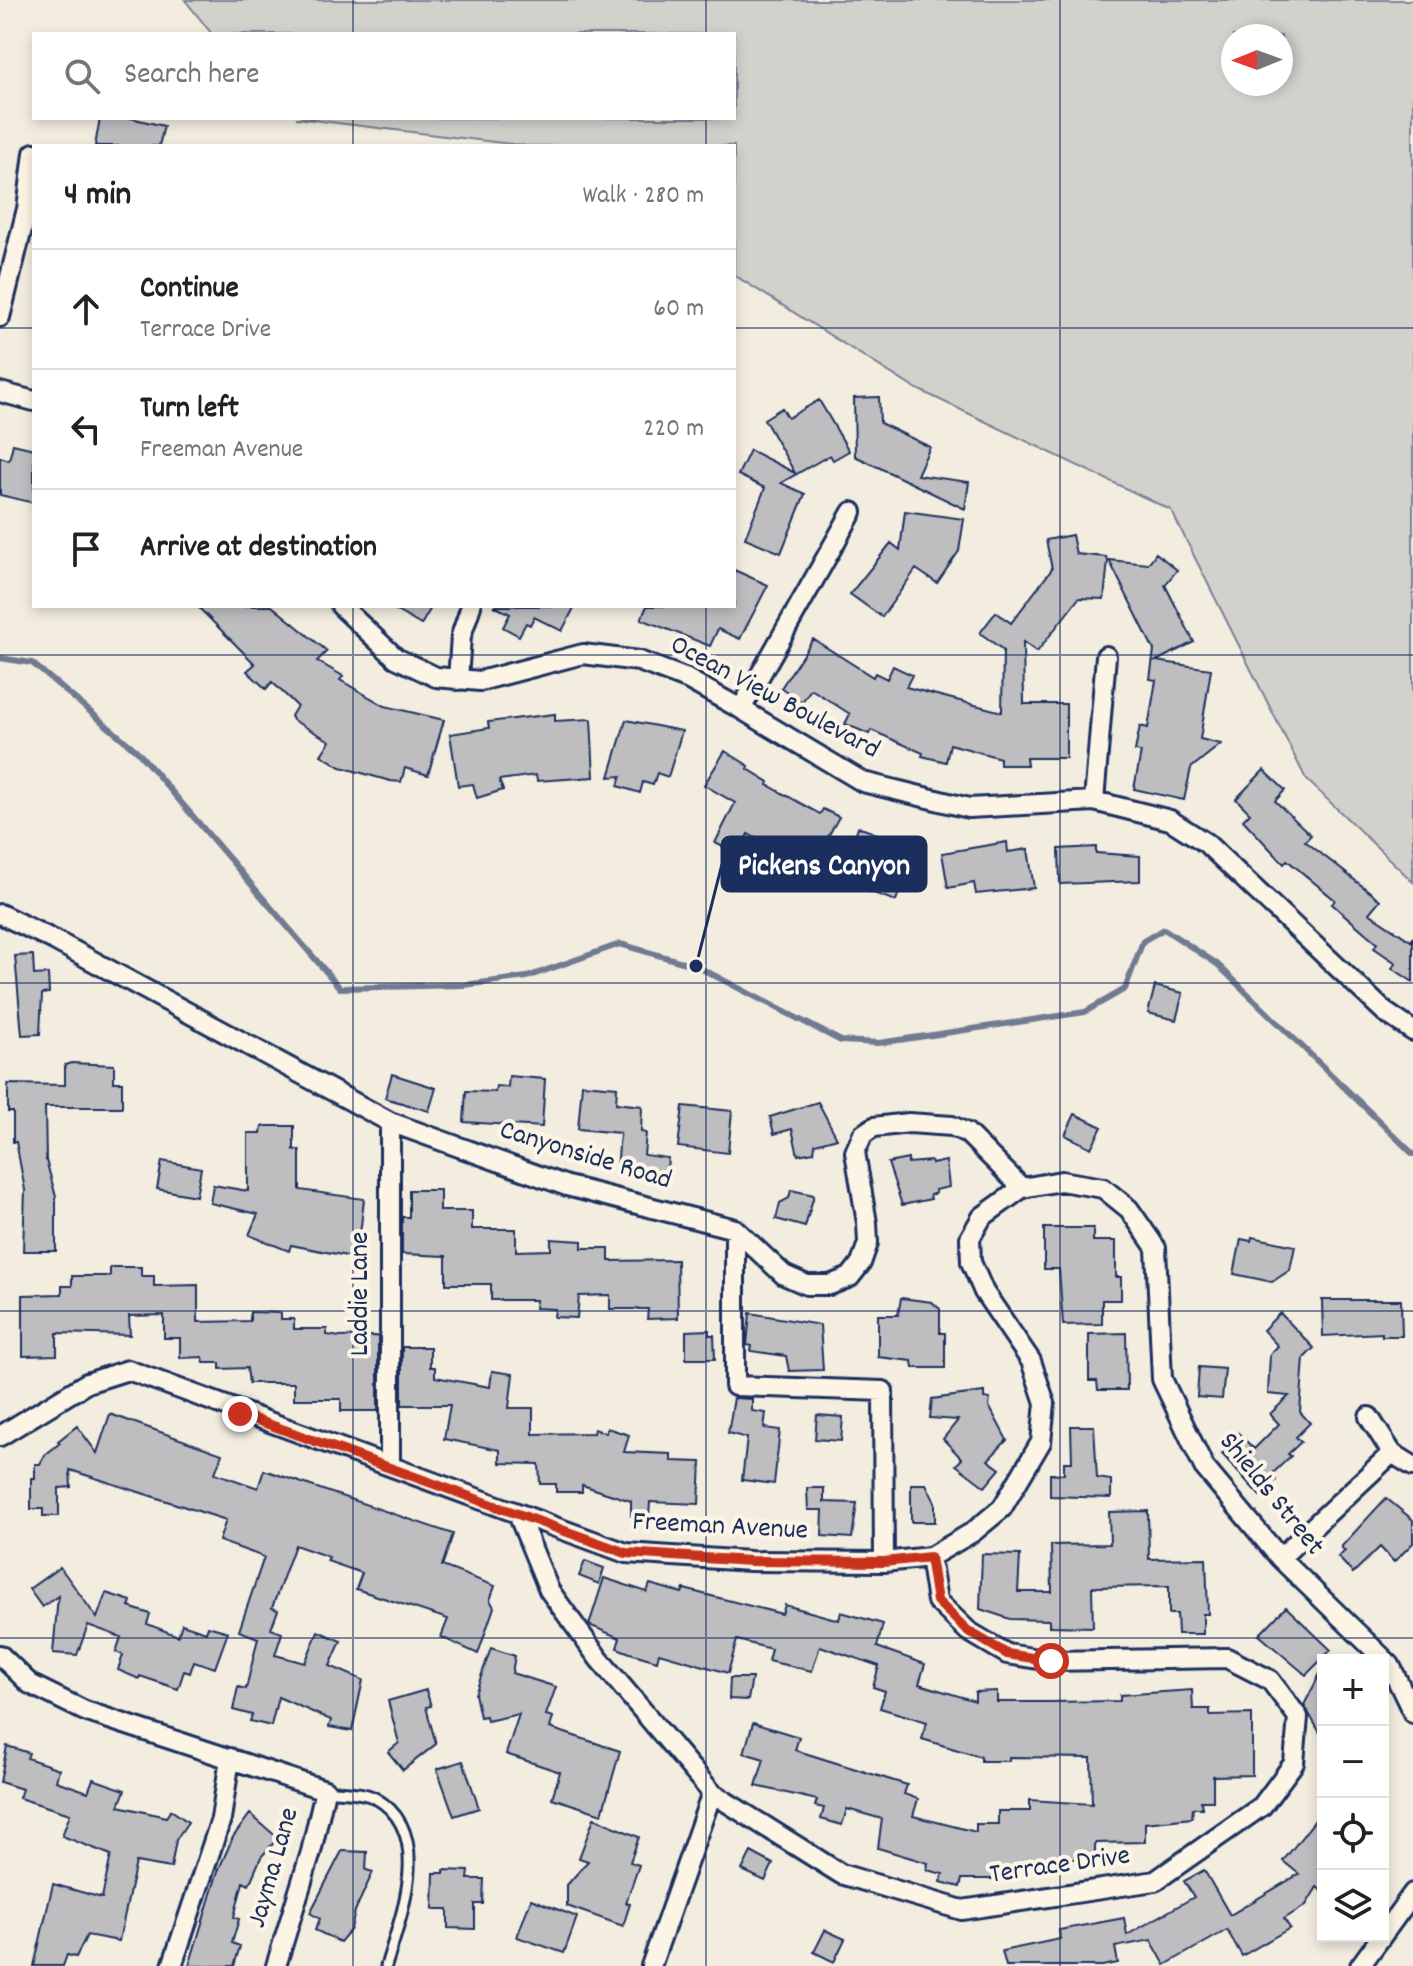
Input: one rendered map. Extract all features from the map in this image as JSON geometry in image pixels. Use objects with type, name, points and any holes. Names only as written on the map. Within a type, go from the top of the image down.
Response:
[{"type":"street","points":[[0,317],[27,209],[32,169]]},
{"type":"street","points":[[0,392],[32,400]]},
{"type":"street","points":[[741,709],[852,512]]},
{"type":"street","name":"Ocean View Boulevard","points":[[343,608],[381,646],[413,669],[458,680],[504,676],[558,658],[583,654],[614,656],[662,669],[741,709],[863,782],[969,808],[1094,801],[1170,820],[1206,843],[1385,1012],[1413,1031]]},
{"type":"street","points":[[458,680],[461,636],[470,608]]},
{"type":"street","points":[[1094,801],[1106,656]]},
{"type":"street","name":"Canyonside Road","points":[[0,914],[54,940],[390,1122],[567,1186],[735,1229],[784,1275],[807,1285],[830,1285],[850,1277],[861,1263],[868,1243],[855,1152],[863,1134],[878,1126],[932,1122],[952,1126],[967,1133],[1022,1188]]},
{"type":"street","name":"Laddie Lane","points":[[390,1122],[390,1466]]},
{"type":"street","name":"Shields Street","points":[[1022,1188],[1061,1181],[1103,1188],[1129,1209],[1156,1248],[1162,1379],[1204,1467],[1280,1558],[1390,1665],[1413,1713]]},
{"type":"street","name":"Freeman Avenue","points":[[0,1436],[87,1383],[128,1370],[626,1553],[750,1561],[884,1562],[930,1557],[973,1532],[1002,1508],[1041,1442],[1045,1403],[1031,1361],[984,1292],[971,1262],[970,1238],[982,1217],[1022,1188]]},
{"type":"street","points":[[735,1229],[735,1386],[883,1391],[884,1562]]},
{"type":"street","points":[[1369,1417],[1392,1453],[1413,1466]]},
{"type":"street","points":[[1280,1558],[1392,1453]]},
{"type":"street","name":"Terrace Drive","points":[[518,1514],[549,1590],[599,1659],[712,1793],[841,1874],[962,1910],[1155,1881],[1262,1806],[1294,1763],[1298,1717],[1270,1680],[1227,1658],[1051,1661],[1007,1654],[968,1631],[937,1601],[930,1557]]},
{"type":"street","name":"Jayma Lane","points":[[0,1655],[30,1684],[85,1711],[325,1790],[311,1852],[276,1966]]},
{"type":"street","points":[[172,1966],[221,1819],[230,1758]]},
{"type":"street","points":[[651,1966],[712,1793]]},
{"type":"street","points":[[1360,1966],[1413,1893]]},
{"type":"lane","points":[[325,1790],[373,1797],[395,1814],[408,1841],[409,1872],[386,1966]]},
{"type":"shaded area","points":[[185,0],[1413,0],[1413,882],[1306,779],[1171,510],[911,386],[736,276],[736,144],[510,144],[312,120],[736,120],[736,32],[210,32]]},
{"type":"building","points":[[100,120],[139,120],[164,126],[160,144],[95,144]]},
{"type":"building","points":[[879,397],[880,423],[930,447],[917,475],[969,482],[965,509],[855,456],[854,398]]},
{"type":"building","points":[[819,400],[849,451],[833,460],[830,455],[781,483],[805,494],[781,553],[745,538],[765,488],[738,475],[750,450],[795,473],[764,419],[782,408],[788,418]]},
{"type":"building","points":[[13,444],[32,449],[32,503],[0,495],[0,457],[9,460]]},
{"type":"building","points":[[905,511],[964,519],[959,551],[937,583],[916,569],[882,617],[850,594],[891,543],[900,550]]},
{"type":"building","points":[[1072,535],[1076,554],[1106,557],[1108,560],[1104,599],[1079,598],[1037,652],[1023,642],[1024,704],[1066,704],[1066,758],[1026,758],[1027,765],[1000,765],[1000,758],[950,744],[946,762],[922,756],[923,753],[871,730],[869,734],[845,724],[850,714],[811,689],[802,702],[781,688],[813,639],[873,677],[875,673],[887,679],[893,666],[912,675],[906,687],[1002,712],[1003,650],[980,633],[996,612],[1011,623],[1052,569],[1046,540]]},
{"type":"building","points":[[1156,553],[1177,570],[1165,585],[1194,642],[1156,661],[1211,669],[1200,739],[1221,744],[1191,768],[1184,800],[1134,789],[1141,752],[1135,751],[1140,726],[1148,728],[1156,680],[1150,679],[1154,650],[1109,560],[1148,564]]},
{"type":"building","points":[[736,571],[768,585],[740,639],[718,629],[710,646],[641,619],[646,608],[736,608]]},
{"type":"building","points":[[199,608],[274,608],[327,651],[317,661],[343,676],[340,680],[385,706],[444,720],[428,775],[405,768],[401,782],[390,781],[341,767],[321,755],[330,741],[293,720],[291,716],[297,706],[272,682],[266,689],[247,671],[255,664]]},
{"type":"building","points":[[391,608],[431,608],[421,625]]},
{"type":"building","points":[[498,608],[574,608],[562,631],[534,617],[530,625],[526,623],[519,636],[503,627],[510,614]]},
{"type":"building","points":[[555,714],[555,721],[591,719],[594,777],[537,781],[536,775],[499,780],[503,790],[477,798],[473,784],[458,786],[450,734],[489,728],[488,722]]},
{"type":"building","points":[[626,720],[682,731],[668,777],[657,773],[653,785],[643,782],[640,793],[618,786],[621,776],[609,777]]},
{"type":"building","points":[[725,751],[749,766],[748,769],[769,782],[768,785],[820,814],[823,809],[839,817],[810,869],[748,834],[738,854],[715,843],[735,803],[704,785]]},
{"type":"building","points":[[1264,770],[1285,790],[1275,801],[1311,835],[1305,841],[1380,900],[1369,913],[1411,941],[1413,938],[1413,982],[1392,968],[1396,963],[1374,948],[1377,943],[1332,904],[1335,900],[1287,860],[1284,864],[1243,820],[1250,813],[1236,799]]},
{"type":"building","points":[[858,827],[880,835],[874,852],[877,857],[907,867],[896,901],[839,881]]},
{"type":"building","points":[[1007,842],[1008,852],[1028,849],[1034,888],[976,894],[974,883],[948,888],[942,853]]},
{"type":"building","points":[[1096,847],[1096,853],[1140,856],[1140,881],[1060,884],[1059,849]]},
{"type":"building","points":[[33,955],[34,975],[48,974],[49,993],[42,994],[40,1034],[22,1035],[15,956]]},
{"type":"building","points":[[1155,986],[1183,993],[1176,1020],[1148,1013]]},
{"type":"building","points":[[65,1065],[114,1065],[114,1082],[122,1082],[122,1107],[45,1107],[46,1160],[56,1197],[56,1251],[23,1251],[25,1190],[16,1142],[13,1142],[13,1112],[8,1112],[8,1084],[65,1085]]},
{"type":"building","points":[[392,1074],[436,1088],[429,1111],[385,1098]]},
{"type":"building","points":[[509,1076],[545,1079],[542,1127],[464,1122],[466,1091],[495,1092],[496,1086],[508,1087]]},
{"type":"building","points":[[582,1084],[617,1087],[616,1103],[642,1106],[641,1132],[646,1133],[644,1155],[668,1158],[666,1180],[617,1171],[620,1133],[578,1129]]},
{"type":"building","points":[[818,1102],[837,1138],[815,1144],[814,1152],[798,1155],[792,1129],[774,1134],[770,1117]]},
{"type":"building","points":[[683,1106],[732,1111],[728,1153],[678,1147]]},
{"type":"building","points":[[1075,1114],[1102,1127],[1091,1148],[1065,1135]]},
{"type":"building","points":[[262,1126],[294,1126],[294,1150],[300,1150],[300,1190],[364,1199],[360,1235],[365,1236],[362,1259],[291,1245],[289,1251],[249,1235],[258,1214],[210,1203],[213,1185],[248,1191],[248,1133],[261,1133]]},
{"type":"building","points":[[908,1159],[908,1163],[946,1161],[949,1187],[935,1190],[936,1193],[930,1195],[931,1199],[902,1205],[888,1163]]},
{"type":"building","points":[[162,1161],[201,1168],[196,1196],[157,1189]]},
{"type":"building","points":[[409,1190],[440,1190],[440,1211],[472,1211],[472,1229],[516,1229],[516,1251],[551,1250],[551,1239],[582,1241],[582,1248],[609,1248],[609,1261],[677,1260],[678,1318],[647,1319],[648,1309],[610,1309],[610,1295],[579,1296],[577,1318],[554,1317],[555,1309],[535,1308],[536,1300],[491,1300],[491,1284],[446,1284],[446,1256],[402,1254],[402,1217],[409,1217]]},
{"type":"building","points":[[791,1190],[814,1195],[805,1227],[776,1219],[780,1203],[789,1198]]},
{"type":"building","points":[[1044,1228],[1093,1228],[1093,1241],[1116,1241],[1116,1277],[1121,1277],[1121,1300],[1102,1300],[1102,1324],[1063,1325],[1059,1269],[1044,1269]]},
{"type":"building","points":[[1252,1237],[1295,1246],[1290,1270],[1272,1282],[1234,1274],[1241,1239],[1251,1241]]},
{"type":"building","points":[[110,1267],[141,1267],[141,1276],[154,1276],[154,1286],[198,1285],[198,1322],[250,1321],[250,1312],[281,1313],[281,1319],[294,1319],[294,1329],[327,1329],[327,1335],[340,1337],[378,1336],[378,1411],[341,1411],[341,1399],[294,1399],[294,1383],[249,1383],[247,1368],[220,1369],[220,1363],[204,1363],[203,1357],[180,1358],[180,1338],[164,1338],[164,1315],[129,1316],[130,1335],[57,1333],[57,1355],[23,1356],[23,1295],[62,1294],[62,1286],[72,1286],[72,1276],[110,1276]]},
{"type":"building","points":[[901,1298],[932,1302],[940,1309],[940,1333],[945,1333],[945,1368],[913,1368],[912,1361],[878,1357],[878,1315],[898,1315]]},
{"type":"building","points":[[1322,1300],[1401,1300],[1402,1336],[1382,1336],[1382,1333],[1323,1336]]},
{"type":"building","points":[[750,1313],[820,1325],[823,1370],[789,1371],[786,1356],[751,1351],[752,1346],[747,1345]]},
{"type":"building","points":[[1280,1313],[1314,1348],[1304,1358],[1300,1412],[1310,1423],[1296,1437],[1301,1442],[1288,1454],[1291,1456],[1271,1475],[1276,1480],[1260,1496],[1222,1454],[1227,1450],[1224,1446],[1238,1433],[1254,1449],[1279,1424],[1270,1414],[1289,1396],[1268,1394],[1270,1354],[1278,1346],[1263,1330]]},
{"type":"building","points":[[709,1330],[709,1335],[714,1335],[715,1359],[686,1359],[686,1331]]},
{"type":"building","points":[[1126,1333],[1127,1390],[1098,1390],[1097,1381],[1089,1381],[1089,1334]]},
{"type":"building","points":[[402,1347],[430,1347],[430,1367],[435,1367],[435,1377],[490,1387],[492,1371],[513,1374],[509,1408],[533,1408],[533,1434],[593,1433],[594,1429],[606,1433],[607,1428],[629,1435],[624,1452],[671,1454],[671,1461],[701,1462],[699,1504],[650,1502],[649,1517],[631,1516],[631,1501],[582,1485],[582,1492],[556,1492],[556,1484],[540,1484],[539,1464],[500,1463],[500,1450],[444,1439],[450,1405],[402,1405]]},
{"type":"building","points":[[1199,1367],[1225,1369],[1222,1399],[1197,1397]]},
{"type":"building","points":[[984,1392],[984,1398],[990,1399],[989,1406],[1007,1440],[988,1460],[1000,1469],[985,1487],[956,1465],[962,1459],[943,1439],[958,1420],[930,1418],[932,1399]]},
{"type":"building","points":[[734,1398],[752,1399],[752,1411],[766,1413],[764,1428],[780,1430],[774,1484],[742,1480],[747,1438],[728,1433]]},
{"type":"building","points":[[110,1414],[222,1454],[215,1473],[258,1488],[264,1470],[453,1534],[442,1566],[495,1586],[490,1600],[494,1607],[478,1654],[441,1637],[448,1619],[356,1589],[362,1573],[327,1561],[329,1557],[295,1545],[272,1608],[278,1610],[271,1629],[282,1633],[275,1655],[305,1663],[318,1631],[341,1641],[330,1666],[363,1680],[352,1731],[329,1727],[331,1720],[278,1697],[271,1726],[250,1721],[252,1715],[233,1710],[238,1687],[246,1689],[258,1638],[239,1631],[264,1557],[219,1541],[226,1520],[70,1470],[71,1487],[59,1488],[59,1516],[43,1516],[43,1509],[31,1509],[31,1478],[35,1478],[35,1464],[40,1464],[45,1455],[60,1443],[58,1441],[77,1426],[97,1453]]},
{"type":"building","points":[[817,1415],[843,1417],[841,1441],[815,1439]]},
{"type":"building","points":[[1071,1426],[1094,1426],[1097,1478],[1111,1480],[1111,1498],[1050,1496],[1050,1474],[1064,1474],[1064,1462],[1072,1462]]},
{"type":"building","points":[[911,1484],[926,1484],[935,1502],[935,1522],[911,1522]]},
{"type":"building","points":[[807,1488],[824,1488],[824,1502],[857,1503],[852,1538],[822,1536],[823,1510],[808,1510]]},
{"type":"building","points":[[1386,1498],[1413,1520],[1413,1543],[1394,1562],[1380,1547],[1353,1573],[1338,1557],[1345,1551],[1341,1547]]},
{"type":"building","points":[[1148,1511],[1149,1559],[1206,1558],[1208,1614],[1203,1614],[1203,1634],[1178,1634],[1177,1614],[1169,1614],[1169,1586],[1092,1587],[1093,1627],[1049,1626],[1049,1620],[1010,1619],[980,1609],[982,1554],[1020,1555],[1018,1592],[1052,1592],[1051,1545],[1110,1544],[1109,1512]]},
{"type":"building","points":[[585,1561],[604,1568],[599,1584],[579,1576]]},
{"type":"building","points":[[60,1567],[97,1618],[106,1593],[131,1601],[129,1607],[150,1614],[147,1624],[178,1636],[182,1624],[206,1632],[208,1626],[228,1632],[215,1668],[194,1661],[190,1673],[184,1671],[178,1689],[140,1676],[139,1679],[118,1670],[123,1655],[116,1652],[121,1637],[88,1625],[77,1655],[53,1653],[58,1596],[42,1607],[29,1589]]},
{"type":"building","points":[[604,1578],[647,1592],[650,1584],[682,1593],[684,1589],[782,1614],[785,1605],[839,1620],[841,1612],[883,1624],[877,1647],[925,1664],[919,1684],[975,1701],[975,1692],[997,1691],[997,1702],[1048,1702],[1120,1701],[1120,1695],[1192,1690],[1193,1709],[1210,1709],[1210,1715],[1252,1714],[1252,1775],[1213,1776],[1213,1801],[1201,1801],[1202,1808],[1193,1808],[1192,1818],[1145,1823],[1145,1842],[1095,1843],[1095,1859],[1047,1859],[1047,1870],[999,1870],[999,1879],[962,1879],[960,1887],[941,1882],[943,1874],[927,1870],[928,1863],[878,1848],[882,1819],[847,1809],[842,1825],[821,1819],[824,1808],[815,1806],[817,1800],[756,1786],[764,1759],[744,1753],[753,1723],[799,1737],[795,1750],[907,1785],[904,1794],[918,1799],[913,1816],[976,1832],[976,1824],[998,1824],[998,1811],[1030,1811],[1030,1800],[1092,1804],[1091,1758],[1009,1757],[1009,1761],[981,1761],[981,1757],[922,1739],[927,1722],[880,1708],[885,1691],[873,1687],[879,1666],[820,1646],[812,1671],[768,1661],[771,1649],[737,1640],[728,1673],[659,1653],[657,1661],[630,1653],[617,1648],[620,1638],[589,1625]]},
{"type":"building","points":[[1286,1607],[1331,1650],[1327,1654],[1317,1654],[1317,1664],[1306,1675],[1259,1635]]},
{"type":"building","points":[[491,1648],[515,1656],[512,1673],[556,1687],[546,1715],[553,1717],[550,1728],[620,1751],[602,1814],[552,1798],[560,1772],[506,1754],[519,1714],[487,1721],[486,1716],[480,1717],[475,1694]]},
{"type":"building","points":[[730,1678],[752,1678],[748,1700],[729,1699]]},
{"type":"building","points":[[1317,1680],[1317,1728],[1304,1705]]},
{"type":"building","points":[[426,1690],[431,1706],[426,1707],[436,1744],[403,1770],[388,1752],[399,1743],[388,1701]]},
{"type":"building","points":[[7,1746],[29,1753],[27,1758],[59,1769],[56,1781],[88,1792],[93,1779],[125,1790],[119,1806],[166,1817],[171,1810],[188,1822],[176,1840],[171,1868],[136,1862],[119,1941],[87,1935],[76,1957],[67,1955],[63,1966],[34,1966],[53,1884],[102,1898],[111,1855],[62,1836],[70,1814],[19,1798],[22,1789],[0,1782]]},
{"type":"building","points":[[463,1761],[479,1808],[454,1816],[437,1769]]},
{"type":"building","points":[[250,1814],[278,1838],[261,1857],[249,1885],[243,1882],[234,1917],[239,1919],[232,1943],[240,1946],[234,1966],[189,1966],[218,1871],[233,1837]]},
{"type":"building","points":[[594,1818],[639,1837],[630,1862],[639,1865],[626,1903],[630,1904],[623,1926],[567,1906],[567,1885],[588,1861],[579,1858]]},
{"type":"building","points":[[1317,1818],[1317,1887],[1306,1905],[1284,1919],[1290,1928],[1242,1956],[1227,1930],[1165,1965],[1151,1940],[1115,1947],[1118,1963],[1102,1966],[1006,1966],[1002,1951],[1060,1939],[1059,1930],[1124,1918],[1127,1935],[1194,1897],[1184,1881],[1204,1870],[1230,1915],[1299,1874],[1283,1861]]},
{"type":"building","points":[[342,1851],[367,1852],[366,1870],[373,1872],[355,1911],[351,1929],[340,1942],[315,1930],[320,1919],[310,1913]]},
{"type":"building","points":[[751,1852],[773,1864],[765,1881],[742,1870]]},
{"type":"building","points":[[444,1870],[469,1871],[468,1879],[484,1879],[483,1904],[475,1904],[475,1929],[448,1928],[448,1909],[433,1909],[434,1873],[444,1873]]},
{"type":"building","points":[[531,1899],[577,1917],[564,1953],[517,1937]]},
{"type":"building","points":[[825,1930],[845,1939],[834,1962],[814,1952]]},
{"type":"waterway","points":[[0,658],[32,663],[137,751],[340,988],[464,985],[527,977],[620,944],[696,966],[841,1041],[879,1043],[1085,1012],[1125,989],[1143,941],[1164,929],[1217,964],[1413,1154]]},
{"type":"place","name":"Pickens Canyon","points":[[696,966]]},
{"type":"route","points":[[240,1414],[626,1553],[750,1561],[884,1562],[930,1557],[937,1601],[968,1631],[1007,1654],[1051,1661]]}]
